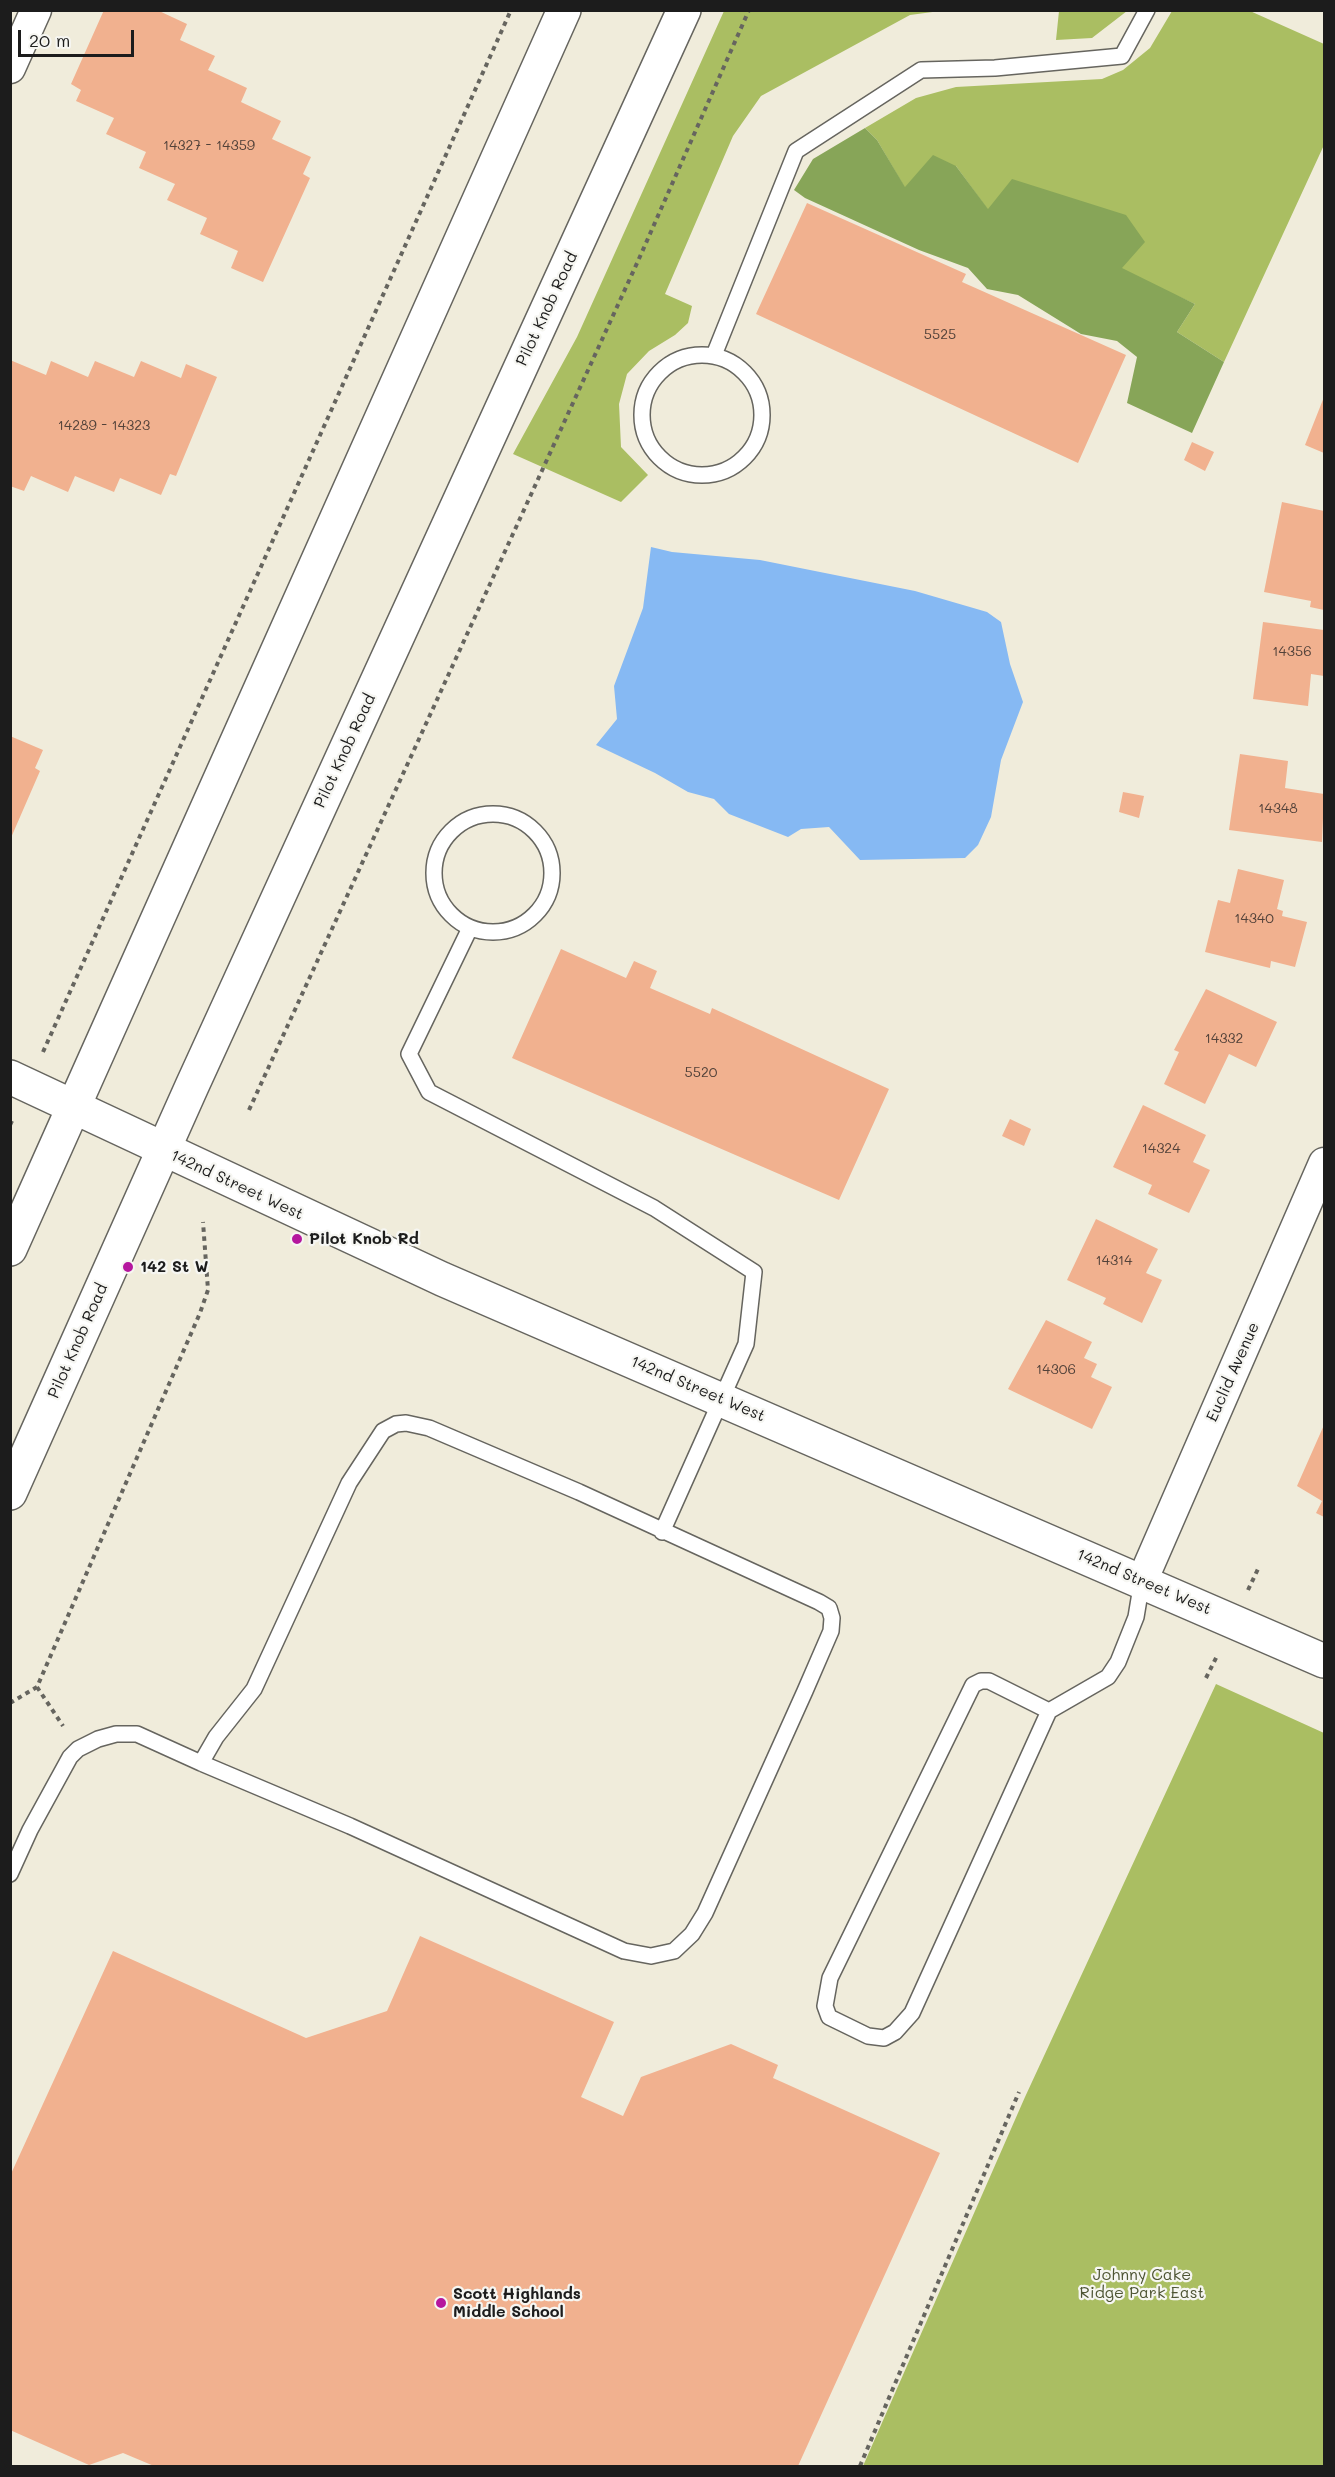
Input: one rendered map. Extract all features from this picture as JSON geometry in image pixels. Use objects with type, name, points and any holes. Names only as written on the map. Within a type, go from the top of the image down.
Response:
[{"type":"main road","points":[[10,1249],[75,1109],[564,10]]},
{"type":"main road","name":"Pilot Knob Road","points":[[10,1493],[163,1150],[684,10]]},
{"type":"main road","name":"142nd Street West","points":[[10,1077],[432,1274],[1324,1661]]},
{"type":"street","points":[[10,68],[36,10]]},
{"type":"street","name":"Euclid Avenue","points":[[1142,1581],[1324,1163]]},
{"type":"lane","points":[[714,355],[795,151],[921,70],[995,68],[1122,56],[1147,10]]},
{"type":"lane","points":[[694,355],[714,355],[733,362],[749,376],[759,394],[763,414],[760,434],[749,453],[734,466],[715,474],[694,474],[676,469],[654,450],[643,424],[643,405],[649,387],[660,371],[676,361],[694,355]]},
{"type":"lane","points":[[482,814],[501,814],[520,819],[536,831],[547,848],[552,868],[550,888],[542,907],[528,921],[510,930],[489,932],[470,928],[453,918],[441,902],[434,885],[433,866],[438,847],[449,832],[465,820],[482,814]]},
{"type":"lane","points":[[470,928],[409,1054],[429,1092],[654,1208],[754,1272],[746,1344],[662,1532]]},
{"type":"lane","points":[[10,1874],[30,1830],[70,1757],[78,1749],[98,1739],[116,1734],[137,1734],[201,1763],[350,1826],[624,1951],[651,1956],[674,1951],[692,1934],[705,1913],[831,1631],[832,1618],[829,1608],[819,1602],[579,1492],[429,1428],[406,1423],[396,1424],[383,1431],[349,1483],[254,1689],[216,1737],[201,1763]]},
{"type":"lane","points":[[1049,1711],[989,1682],[981,1681],[973,1685],[830,1977],[825,2006],[829,2017],[867,2036],[884,2038],[895,2032],[912,2013],[1049,1711],[1108,1677],[1118,1662],[1136,1617],[1142,1581]]},
{"type":"path","points":[[56,1021],[511,10]]},
{"type":"path","points":[[249,1110],[749,10]]},
{"type":"path","points":[[10,1703],[38,1687],[208,1290],[202,1222]]},
{"type":"path","points":[[38,1687],[78,1749]]},
{"type":"path","points":[[860,2466],[1019,2092]]},
{"type":"green space","points":[[1059,10],[1127,11],[1092,38],[1056,40]]},
{"type":"green space","points":[[724,11],[940,11],[910,15],[761,96],[733,136],[665,294],[692,306],[688,323],[675,335],[649,351],[627,374],[619,404],[621,447],[648,475],[621,502],[513,454],[577,337]]},
{"type":"green space","points":[[1172,11],[1250,11],[1324,44],[1324,145],[1224,362],[1177,332],[1195,304],[988,210],[956,166],[905,188],[877,140],[865,128],[916,98],[956,87],[1102,79],[1123,70],[1150,48]]},
{"type":"green space","points":[[865,128],[877,140],[905,187],[933,155],[956,166],[988,209],[1012,179],[1126,215],[1145,242],[1122,268],[1195,304],[1177,332],[1224,362],[1192,433],[1127,403],[1137,357],[1117,341],[1081,334],[1018,295],[987,289],[968,268],[919,250],[805,198],[794,190],[813,159]]},
{"type":"green space","name":"Johnny Cake Ridge Park East","points":[[1216,1684],[1324,1733],[1324,2466],[863,2466],[1025,2097]]},
{"type":"water","points":[[651,547],[672,552],[760,560],[915,591],[987,612],[1001,622],[1010,664],[1023,702],[1001,760],[991,817],[978,845],[965,858],[860,860],[829,827],[801,829],[788,837],[729,814],[714,799],[688,792],[655,773],[596,745],[617,719],[614,686],[643,608]]},
{"type":"building","points":[[104,10],[157,10],[187,24],[180,40],[215,56],[208,70],[247,88],[241,102],[281,121],[272,139],[311,157],[303,174],[310,178],[263,282],[231,268],[238,251],[200,234],[207,218],[167,200],[175,184],[139,168],[146,152],[106,134],[114,118],[76,101],[81,90],[71,84]]},
{"type":"building","points":[[807,203],[966,274],[962,282],[1126,355],[1078,463],[756,314]]},
{"type":"building","points":[[10,360],[46,375],[51,361],[88,377],[95,361],[134,377],[141,361],[181,378],[186,364],[217,377],[176,476],[170,474],[161,495],[120,478],[114,492],[75,476],[68,492],[31,476],[24,491],[10,486]]},
{"type":"building","points":[[1324,397],[1324,453],[1305,445]]},
{"type":"building","points":[[1192,442],[1214,452],[1205,471],[1184,460]]},
{"type":"building","points":[[1282,502],[1324,511],[1324,610],[1310,607],[1311,601],[1264,592]]},
{"type":"building","points":[[1263,622],[1324,630],[1324,676],[1311,674],[1308,706],[1253,699]]},
{"type":"building","points":[[10,736],[43,750],[35,768],[40,771],[10,840]]},
{"type":"building","points":[[1240,754],[1288,761],[1285,788],[1324,794],[1322,842],[1229,830]]},
{"type":"building","points":[[1123,792],[1144,796],[1139,818],[1119,812]]},
{"type":"building","points":[[1238,869],[1284,880],[1277,909],[1283,911],[1282,916],[1307,922],[1295,967],[1271,961],[1270,968],[1205,952],[1218,900],[1230,903]]},
{"type":"building","points":[[561,949],[626,978],[634,961],[657,971],[650,988],[710,1014],[712,1008],[889,1089],[839,1200],[512,1058]]},
{"type":"building","points":[[1206,989],[1277,1022],[1256,1067],[1229,1054],[1205,1104],[1164,1084],[1179,1052],[1174,1050]]},
{"type":"building","points":[[1143,1105],[1206,1135],[1193,1162],[1210,1170],[1189,1213],[1148,1194],[1152,1185],[1113,1167]]},
{"type":"building","points":[[1010,1119],[1031,1129],[1024,1146],[1002,1136]]},
{"type":"building","points":[[1096,1219],[1158,1249],[1146,1273],[1162,1280],[1142,1323],[1103,1304],[1106,1298],[1067,1280]]},
{"type":"building","points":[[1046,1320],[1092,1342],[1084,1358],[1097,1364],[1091,1377],[1112,1387],[1092,1429],[1008,1389]]},
{"type":"building","points":[[1324,1425],[1324,1517],[1316,1513],[1322,1501],[1297,1486]]},
{"type":"building","name":"Scott Highlands Middle School","points":[[420,1936],[614,2022],[581,2097],[623,2116],[641,2077],[731,2044],[778,2065],[773,2078],[940,2153],[798,2466],[154,2466],[123,2453],[89,2465],[10,2430],[10,2176],[113,1951],[306,2038],[387,2011]]},
{"type":"place","name":"Pilot Knob Rd","points":[[297,1239]]},
{"type":"place","name":"142 St W","points":[[128,1267]]},
{"type":"place","name":"Scott Highlands Middle School","points":[[441,2303]]}]
